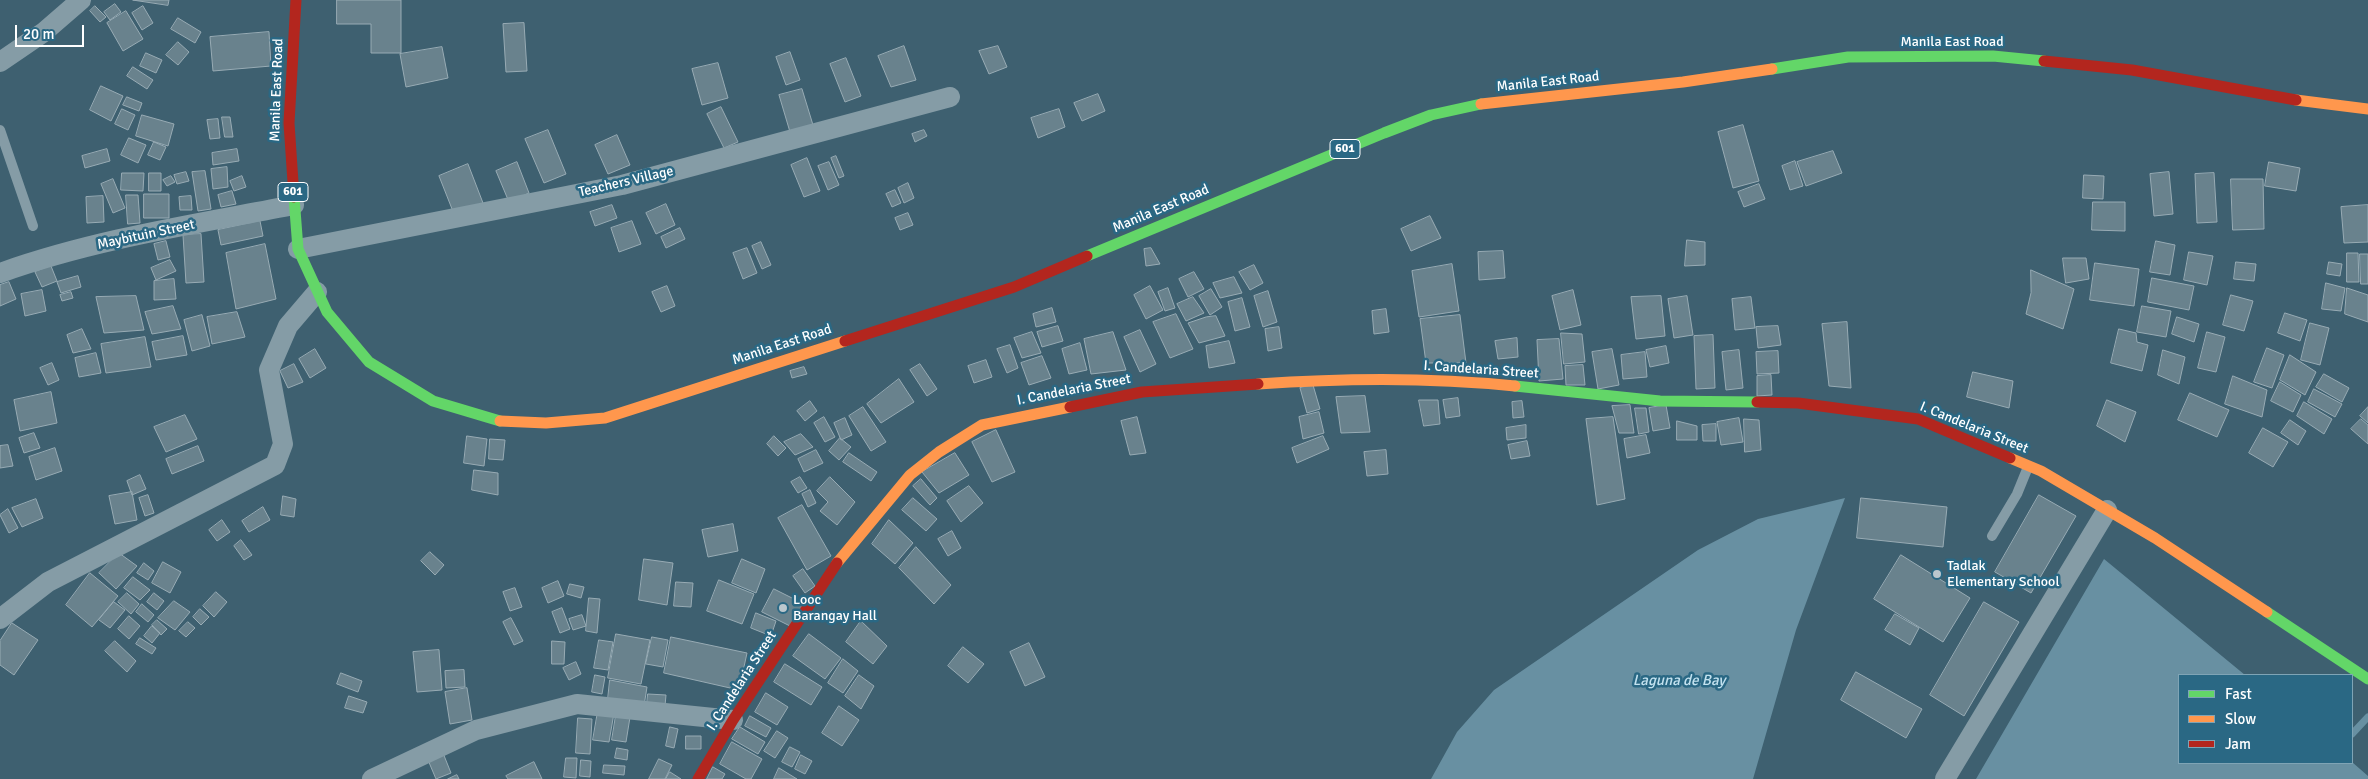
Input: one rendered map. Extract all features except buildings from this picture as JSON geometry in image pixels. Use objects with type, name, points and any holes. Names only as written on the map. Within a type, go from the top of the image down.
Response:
[{"type":"main road","name":"Manila East Road","points":[[296,0],[289,123],[298,249],[327,312],[369,362],[433,401],[495,421],[546,423],[605,418],[1014,287],[1392,130],[1432,115],[1488,103],[1684,82],[1848,57],[1993,56],[2132,70],[2297,100],[2368,109]]},
{"type":"main road","name":"I. Candelaria Street","points":[[698,779],[734,720],[837,563],[910,475],[938,452],[982,425],[1142,392],[1334,379],[1484,383],[1660,401],[1798,403],[1918,419],[2041,471],[2156,538],[2368,679]]},
{"type":"street","points":[[0,62],[44,32],[80,0]]},
{"type":"street","name":"Teachers Village","points":[[298,249],[622,185],[950,97]]},
{"type":"street","name":"Maybituin Street","points":[[0,273],[40,258],[121,239],[294,205]]},
{"type":"street","points":[[0,619],[48,582],[275,465],[283,444],[270,370],[288,326],[318,292]]},
{"type":"street","points":[[1945,779],[2107,510]]},
{"type":"street","points":[[372,779],[476,730],[578,704],[734,720]]},
{"type":"lane","points":[[0,130],[33,226]]},
{"type":"lane","points":[[1992,536],[2017,494],[2028,466]]},
{"type":"water","name":"Laguna de Bay","points":[[1845,498],[1796,630],[1753,779],[1431,779],[1457,732],[1494,690],[1698,550],[1758,519]]},
{"type":"water","points":[[2104,559],[2244,674],[2178,674],[2178,764],[2353,763],[2368,776],[2368,779],[1976,779]]},
{"type":"waterway","points":[[2353,733],[2368,717]]},
{"type":"traffic: fast","points":[[1772,69],[1848,57],[1993,56],[2044,61]]},
{"type":"traffic: fast","points":[[1087,256],[1384,133],[1431,115],[1481,104]]},
{"type":"traffic: fast","points":[[294,197],[298,249],[327,312],[369,362],[433,401],[500,421]]},
{"type":"traffic: fast","points":[[1515,386],[1660,401],[1757,402]]},
{"type":"traffic: fast","points":[[2267,612],[2368,679]]},
{"type":"traffic: slow","points":[[1481,104],[1683,82],[1772,69]]},
{"type":"traffic: slow","points":[[2296,100],[2368,109]]},
{"type":"traffic: slow","points":[[500,421],[546,423],[605,418],[845,341]]},
{"type":"traffic: slow","points":[[1258,384],[1386,379],[1451,381],[1515,386]]},
{"type":"traffic: slow","points":[[837,563],[910,475],[939,452],[982,425],[1070,407]]},
{"type":"traffic: slow","points":[[2010,458],[2041,471],[2155,538],[2267,612]]},
{"type":"traffic: jam","points":[[294,197],[289,123],[296,0]]},
{"type":"traffic: jam","points":[[2044,61],[2132,70],[2296,100]]},
{"type":"traffic: jam","points":[[845,341],[1014,287],[1087,256]]},
{"type":"traffic: jam","points":[[1070,407],[1142,392],[1258,384]]},
{"type":"traffic: jam","points":[[1757,402],[1798,403],[1918,419],[2010,458]]},
{"type":"traffic: jam","points":[[698,779],[733,720],[837,563]]},
{"type":"place","name":"Tadlak Elementary School","points":[[1937,574]]},
{"type":"place","name":"Looc Barangay Hall","points":[[783,608]]}]
